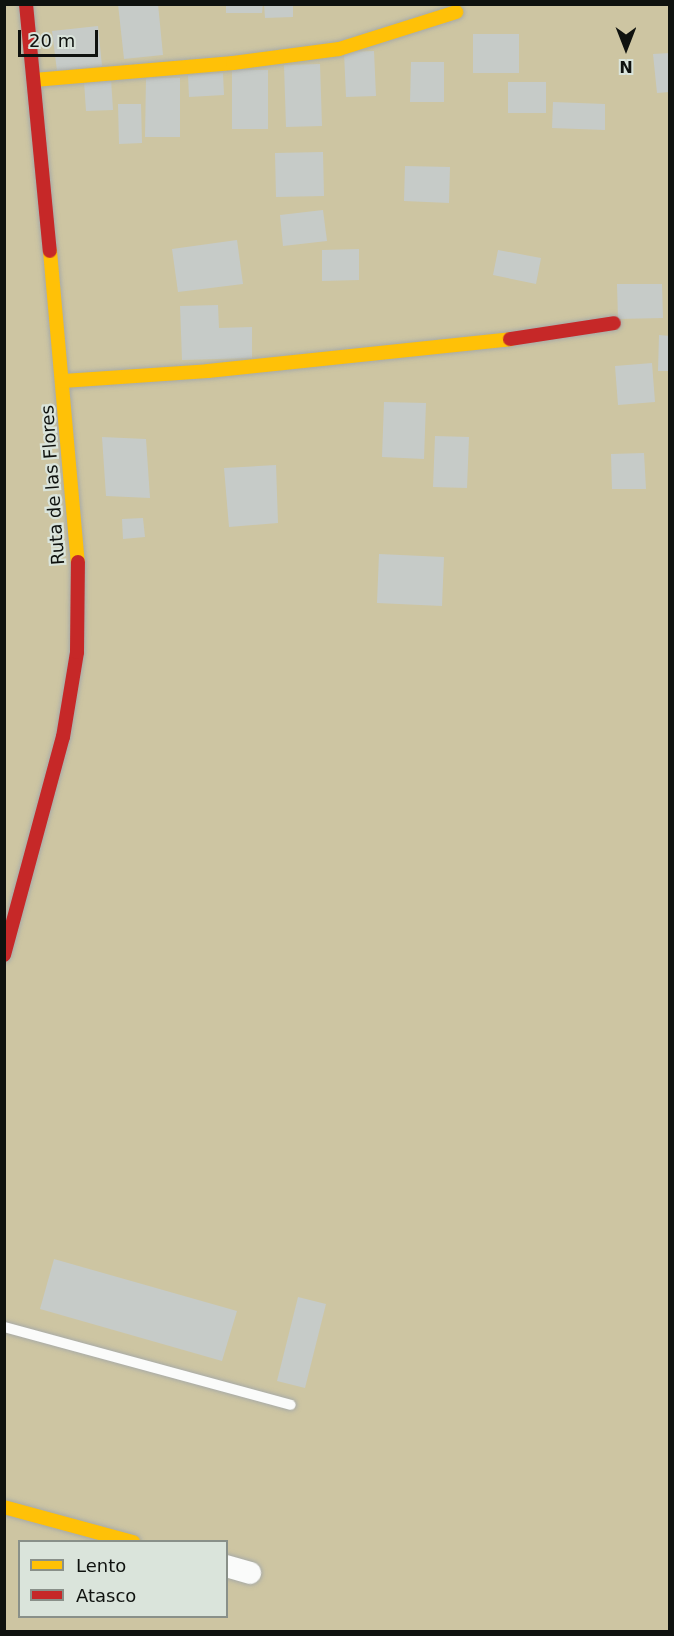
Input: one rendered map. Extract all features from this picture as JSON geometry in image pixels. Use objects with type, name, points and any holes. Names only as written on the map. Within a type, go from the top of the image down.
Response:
[{"type":"street","name":"Ruta de las Flores","points":[[4,955],[63,737],[77,652],[78,547],[26,4]]},
{"type":"street","points":[[34,80],[232,63],[339,49],[456,12]]},
{"type":"street","points":[[63,381],[208,371],[514,339],[614,323]]},
{"type":"street","points":[[4,1507],[126,1540]]},
{"type":"street","points":[[228,1567],[250,1573]]},
{"type":"lane","points":[[4,1327],[291,1405]]},
{"type":"shaded area","points":[[5,5],[669,5],[669,1631],[5,1632]]},
{"type":"building","points":[[118,4],[158,4],[163,55],[124,59]]},
{"type":"building","points":[[226,4],[263,4],[262,13],[226,13]]},
{"type":"building","points":[[264,4],[293,4],[293,17],[265,18]]},
{"type":"building","points":[[98,26],[102,66],[57,71],[52,31]]},
{"type":"building","points":[[473,34],[519,34],[519,73],[473,73]]},
{"type":"building","points":[[374,51],[376,96],[346,97],[344,52]]},
{"type":"building","points":[[670,53],[670,92],[657,93],[653,54]]},
{"type":"building","points":[[411,62],[444,62],[444,102],[410,102]]},
{"type":"building","points":[[320,64],[322,126],[286,127],[284,65]]},
{"type":"building","points":[[232,70],[268,70],[268,129],[232,129]]},
{"type":"building","points":[[223,73],[224,95],[189,97],[188,75]]},
{"type":"building","points":[[146,78],[180,78],[180,137],[145,137]]},
{"type":"building","points":[[111,79],[113,110],[86,111],[84,81]]},
{"type":"building","points":[[508,82],[546,82],[546,113],[508,113]]},
{"type":"building","points":[[553,102],[605,104],[605,130],[552,128]]},
{"type":"building","points":[[118,104],[141,104],[142,143],[119,144]]},
{"type":"building","points":[[323,152],[324,196],[276,197],[275,153]]},
{"type":"building","points":[[405,166],[450,167],[449,203],[404,201]]},
{"type":"building","points":[[323,210],[327,241],[283,246],[280,215]]},
{"type":"building","points":[[237,240],[243,284],[178,292],[172,249]]},
{"type":"building","points":[[359,249],[359,280],[322,281],[322,250]]},
{"type":"building","points":[[498,250],[541,258],[536,284],[493,275]]},
{"type":"building","points":[[617,284],[662,284],[663,318],[618,319]]},
{"type":"building","points":[[218,305],[219,328],[252,327],[252,358],[182,360],[180,306]]},
{"type":"building","points":[[659,335],[670,336],[670,371],[658,371]]},
{"type":"building","points":[[652,363],[655,402],[618,405],[615,366]]},
{"type":"building","points":[[384,402],[426,403],[424,459],[382,457]]},
{"type":"building","points":[[435,436],[469,437],[467,488],[433,487]]},
{"type":"building","points":[[102,437],[146,439],[150,498],[106,496]]},
{"type":"building","points":[[644,453],[646,489],[612,489],[611,454]]},
{"type":"building","points":[[276,465],[278,523],[229,527],[224,468]]},
{"type":"building","points":[[143,518],[145,537],[123,539],[122,519]]},
{"type":"building","points":[[379,554],[444,557],[442,606],[377,603]]},
{"type":"building","points":[[54,1259],[237,1311],[222,1361],[40,1309]]},
{"type":"building","points":[[298,1297],[326,1304],[305,1388],[277,1381]]},
{"type":"traffic: slow","points":[[34,80],[233,63],[339,49],[456,12]]},
{"type":"traffic: slow","points":[[50,251],[78,562]]},
{"type":"traffic: slow","points":[[63,381],[208,371],[510,339]]},
{"type":"traffic: slow","points":[[4,1507],[126,1540]]},
{"type":"traffic: jam","points":[[26,4],[50,251]]},
{"type":"traffic: jam","points":[[510,339],[614,323]]},
{"type":"traffic: jam","points":[[4,955],[63,737],[77,652],[78,562]]}]
